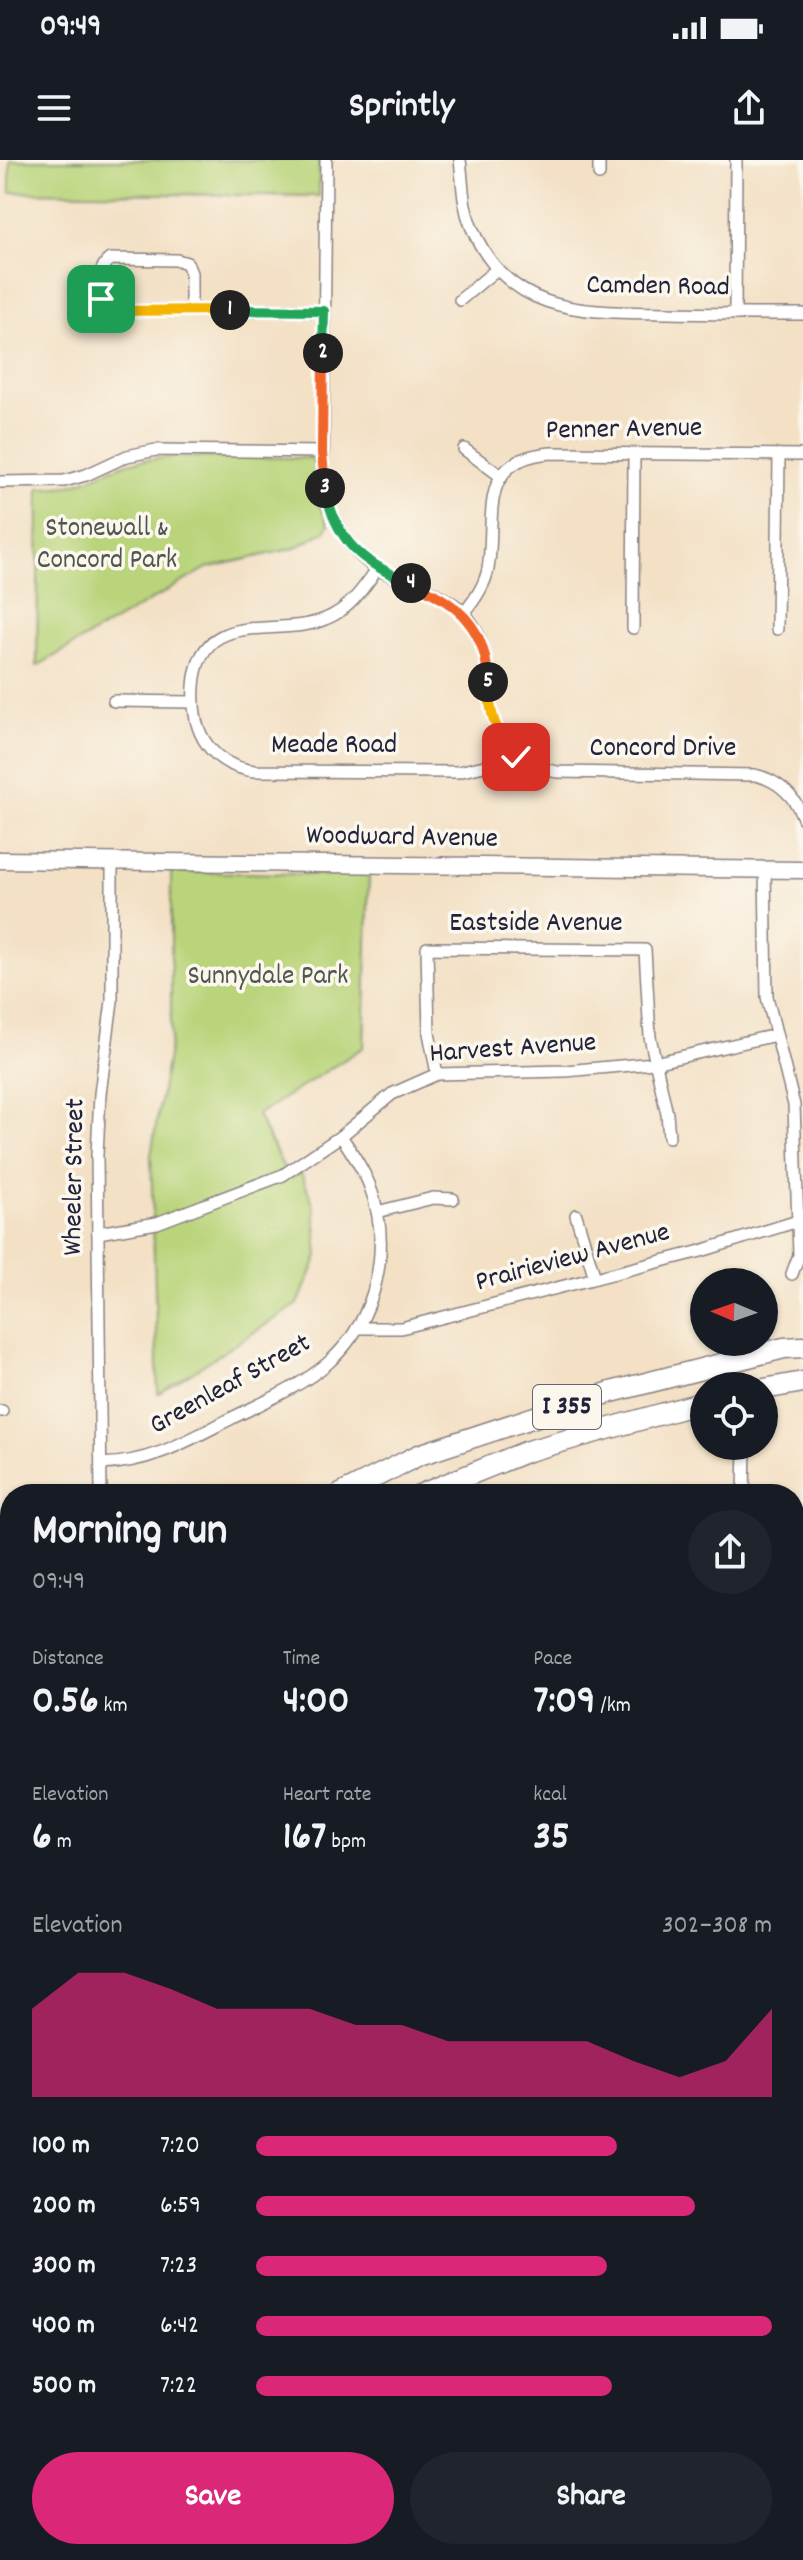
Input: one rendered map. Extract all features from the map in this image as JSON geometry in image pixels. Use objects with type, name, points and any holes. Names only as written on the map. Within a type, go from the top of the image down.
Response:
[{"type":"highway","name":"I 355","points":[[361,1484],[419,1455],[611,1392],[784,1348],[803,1347]]},
{"type":"highway","points":[[778,1386],[803,1382]]},
{"type":"highway","name":"I 355","points":[[447,1484],[528,1451],[690,1406]]},
{"type":"main road","name":"Woodward Avenue","points":[[0,860],[803,870]]},
{"type":"street","points":[[326,160],[322,452],[324,485],[332,513],[357,554],[377,569],[432,592],[464,613],[485,654],[490,710],[507,748]]},
{"type":"street","name":"Camden Road","points":[[460,160],[463,196],[477,239],[497,269],[532,295],[578,311],[803,314]]},
{"type":"street","points":[[599,160],[599,174]]},
{"type":"street","points":[[735,314],[736,160]]},
{"type":"street","points":[[191,310],[191,273],[187,263],[177,260],[114,259],[104,264],[101,299],[107,309],[115,311],[324,311]]},
{"type":"street","points":[[460,300],[497,269]]},
{"type":"street","points":[[464,449],[502,477],[490,507],[487,575],[464,613]]},
{"type":"street","points":[[0,482],[64,481],[86,475],[127,456],[156,450],[322,452]]},
{"type":"street","name":"Penner Avenue","points":[[502,477],[506,470],[542,454],[803,455]]},
{"type":"street","points":[[633,628],[634,454]]},
{"type":"street","points":[[777,629],[779,455]]},
{"type":"street","points":[[114,701],[193,702],[198,666],[214,642],[237,629],[299,626],[329,618],[358,595],[377,569]]},
{"type":"street","name":"Meade Road","points":[[193,702],[198,729],[211,751],[244,769],[465,772],[484,766],[507,748]]},
{"type":"street","name":"Concord Drive","points":[[507,748],[516,757],[557,772],[755,775],[798,795],[803,818]]},
{"type":"street","name":"Wheeler Street","points":[[101,1484],[98,1124],[112,1001],[112,862]]},
{"type":"street","points":[[765,869],[766,985],[794,1105],[799,1255],[792,1274]]},
{"type":"street","name":"Eastside Avenue","points":[[437,1074],[429,1033],[427,948],[645,950],[654,1063]]},
{"type":"street","name":"Harvest Avenue","points":[[98,1233],[157,1223],[259,1186],[301,1165],[392,1094],[437,1074],[565,1071],[654,1063],[776,1035]]},
{"type":"street","points":[[654,1063],[667,1114],[669,1137]]},
{"type":"street","name":"Greenleaf Street","points":[[101,1464],[126,1464],[164,1452],[291,1388],[328,1363],[357,1328],[373,1293],[382,1242],[368,1181],[341,1136]]},
{"type":"street","points":[[377,1212],[433,1198],[453,1199]]},
{"type":"street","points":[[576,1215],[595,1278]]},
{"type":"street","name":"Prairieview Avenue","points":[[357,1328],[401,1328],[701,1251],[798,1221]]},
{"type":"street","points":[[742,1484],[744,1460]]},
{"type":"green space","points":[[10,160],[319,160],[319,196],[10,192]]},
{"type":"green space","name":"Stonewall & Concord Park","points":[[178,457],[311,458],[315,464],[319,503],[329,525],[324,532],[295,548],[207,568],[37,666],[39,488],[76,483],[134,462]]},
{"type":"green space","name":"Sunnydale Park","points":[[171,872],[369,875],[364,1047],[257,1115],[289,1178],[301,1173],[314,1207],[318,1256],[298,1304],[158,1394],[151,1155],[171,1038]]},
{"type":"route","points":[[101,299],[104,307],[115,311],[324,311],[322,452],[326,496],[332,513],[357,554],[377,569],[432,592],[464,613],[485,654],[492,718],[507,748],[516,757]]}]
